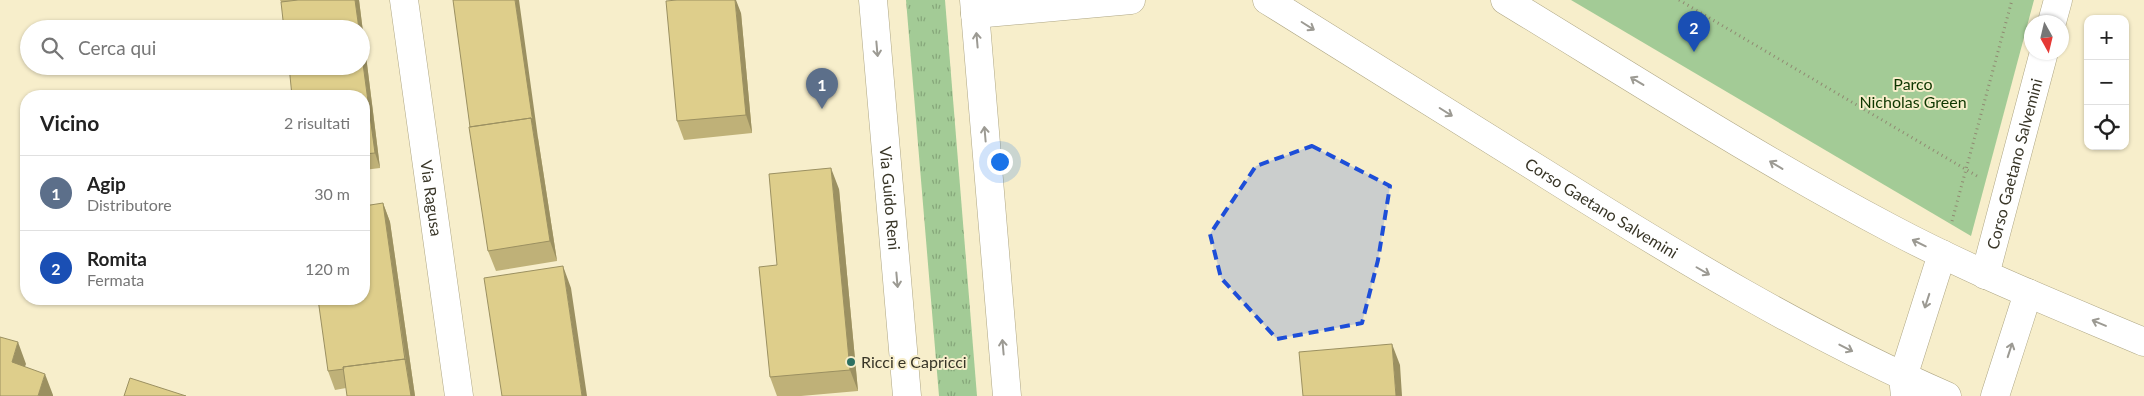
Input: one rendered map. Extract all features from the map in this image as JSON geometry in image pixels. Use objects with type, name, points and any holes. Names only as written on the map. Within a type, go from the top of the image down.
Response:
[{"type":"street","name":"Via Ragusa","points":[[404,0],[459,396]]},
{"type":"street","name":"Via Guido Reni","points":[[873,0],[907,396]]},
{"type":"street","points":[[1007,396],[975,7],[1131,0]]},
{"type":"street","name":"Corso Gaetano Salvemini","points":[[1267,0],[1662,247],[1904,387],[1947,396]]},
{"type":"street","points":[[1505,0],[1806,182],[1985,275],[2144,342]]},
{"type":"street","points":[[2054,15],[2058,0]]},
{"type":"street","name":"Corso Gaetano Salvemini","points":[[1985,275],[2042,60]]},
{"type":"street","points":[[1904,387],[1942,254]]},
{"type":"street","points":[[1995,396],[2028,294]]},
{"type":"path","points":[[1679,0],[1967,172],[2007,190]]},
{"type":"path","points":[[1942,254],[1967,172],[2012,0]]},
{"type":"highlighted area","points":[[1312,146],[1390,186],[1378,260],[1362,323],[1277,339],[1221,278],[1210,234],[1256,166]]},
{"type":"green space","points":[[906,0],[945,0],[977,396],[939,396]]},
{"type":"green space","name":"Parco Nicholas Green","points":[[1571,0],[2034,0],[2030,15],[2024,15],[2024,37],[1971,236]]},
{"type":"building","points":[[298,0],[355,0],[358,20],[283,20],[281,2]]},
{"type":"building","points":[[453,0],[515,0],[533,123],[531,118],[470,127]]},
{"type":"building","points":[[735,0],[746,115],[677,121],[666,1]]},
{"type":"building","points":[[290,75],[364,75],[367,90],[291,90]]},
{"type":"building","points":[[370,116],[375,153],[370,153]]},
{"type":"building","points":[[531,118],[550,241],[488,251],[469,127]]},
{"type":"building","points":[[831,168],[850,370],[770,377],[759,267],[777,265],[769,174]]},
{"type":"building","points":[[383,203],[405,359],[343,367],[344,369],[328,371],[319,305],[370,305],[370,205]]},
{"type":"building","points":[[563,266],[582,396],[502,396],[484,278]]},
{"type":"building","points":[[0,337],[18,342],[12,362],[45,374],[38,396],[0,396]]},
{"type":"building","points":[[1392,344],[1396,396],[1303,396],[1299,352]]},
{"type":"building","points":[[405,359],[411,396],[347,396],[343,367]]},
{"type":"building","points":[[130,378],[186,396],[124,396]]},
{"type":"place","name":"Romita","points":[[1694,52]]},
{"type":"place","name":"Agip","points":[[822,109]]},
{"type":"place","name":"Ricci e Capricci","points":[[851,362]]}]
